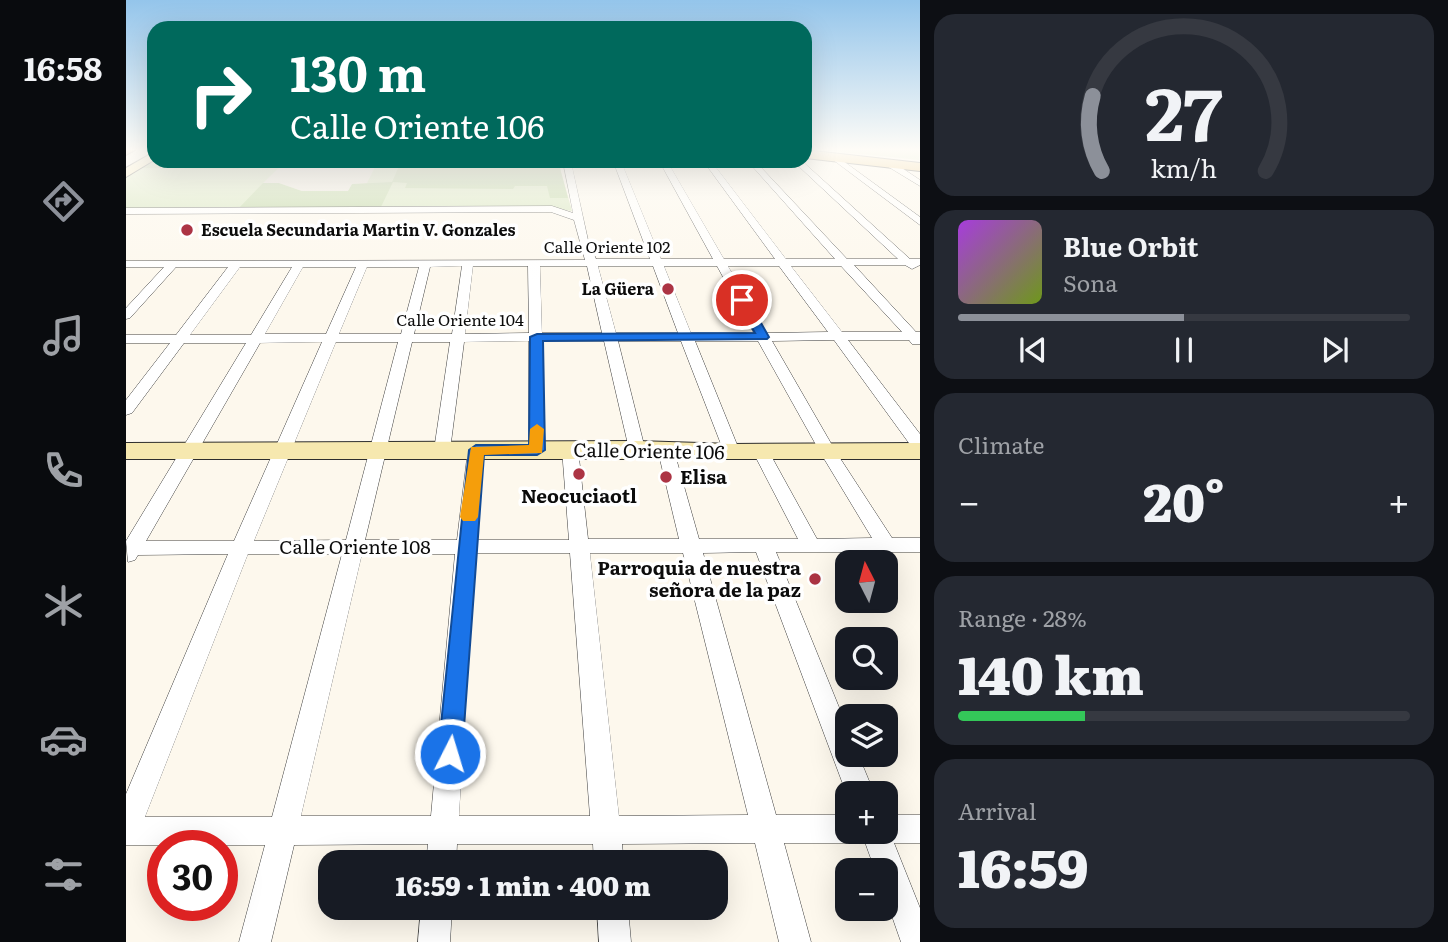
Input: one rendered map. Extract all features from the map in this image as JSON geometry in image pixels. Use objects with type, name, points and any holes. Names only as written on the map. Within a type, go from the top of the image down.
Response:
[{"type":"street","points":[[574,194],[637,449]]},
{"type":"street","points":[[630,194],[732,452]]},
{"type":"street","points":[[682,194],[828,452],[886,545]]},
{"type":"street","points":[[731,194],[919,449]]},
{"type":"street","points":[[781,194],[917,339]]},
{"type":"street","points":[[835,194],[914,262],[919,273]]},
{"type":"street","points":[[883,194],[919,222]]},
{"type":"street","points":[[126,211],[552,209],[578,218]]},
{"type":"street","name":"Calle Oriente 102","points":[[126,264],[914,262]]},
{"type":"street","points":[[126,410],[237,263]]},
{"type":"street","points":[[128,551],[300,263]]},
{"type":"street","points":[[363,263],[242,547],[126,830],[444,832],[835,829]]},
{"type":"street","points":[[255,942],[425,263]]},
{"type":"street","points":[[442,450],[468,263]]},
{"type":"street","points":[[534,263],[537,450]]},
{"type":"street","points":[[126,315],[174,264]]},
{"type":"street","name":"Calle Oriente 104","points":[[126,339],[838,336],[917,339]]},
{"type":"street","points":[[570,449],[608,850]]},
{"type":"street","name":"Calle Oriente 106","points":[[126,451],[637,449],[828,452],[919,449]]},
{"type":"street","points":[[442,850],[476,450]]},
{"type":"street","points":[[666,451],[795,942]]},
{"type":"street","points":[[761,452],[811,545]]},
{"type":"street","points":[[763,545],[855,781]]},
{"type":"street","name":"Calle Oriente 108","points":[[128,551],[242,547],[919,545]]},
{"type":"street","points":[[898,829],[919,829]]},
{"type":"street","points":[[880,844],[917,942]]},
{"type":"street","points":[[434,942],[436,920]]},
{"type":"street","points":[[613,920],[615,942]]},
{"type":"green space","points":[[126,194],[567,194],[572,211],[551,208],[126,209]]},
{"type":"green space","points":[[252,194],[387,194],[380,209],[238,209]]},
{"type":"green space","points":[[549,194],[567,194],[568,198],[550,198]]},
{"type":"slow traffic","points":[[469,517],[476,450],[537,450],[537,429]]},
{"type":"place","name":"Escuela Secundaria Martin V. Gonzales","points":[[187,230]]},
{"type":"place","name":"La Güera","points":[[668,289]]},
{"type":"place","name":"Neocuciaotl","points":[[579,474]]},
{"type":"place","name":"Elisa","points":[[666,477]]},
{"type":"place","name":"Parroquia de nuestra señora de la paz","points":[[815,579]]},
{"type":"route","points":[[450,754],[476,450],[537,450],[537,337],[763,337],[742,300]]}]
